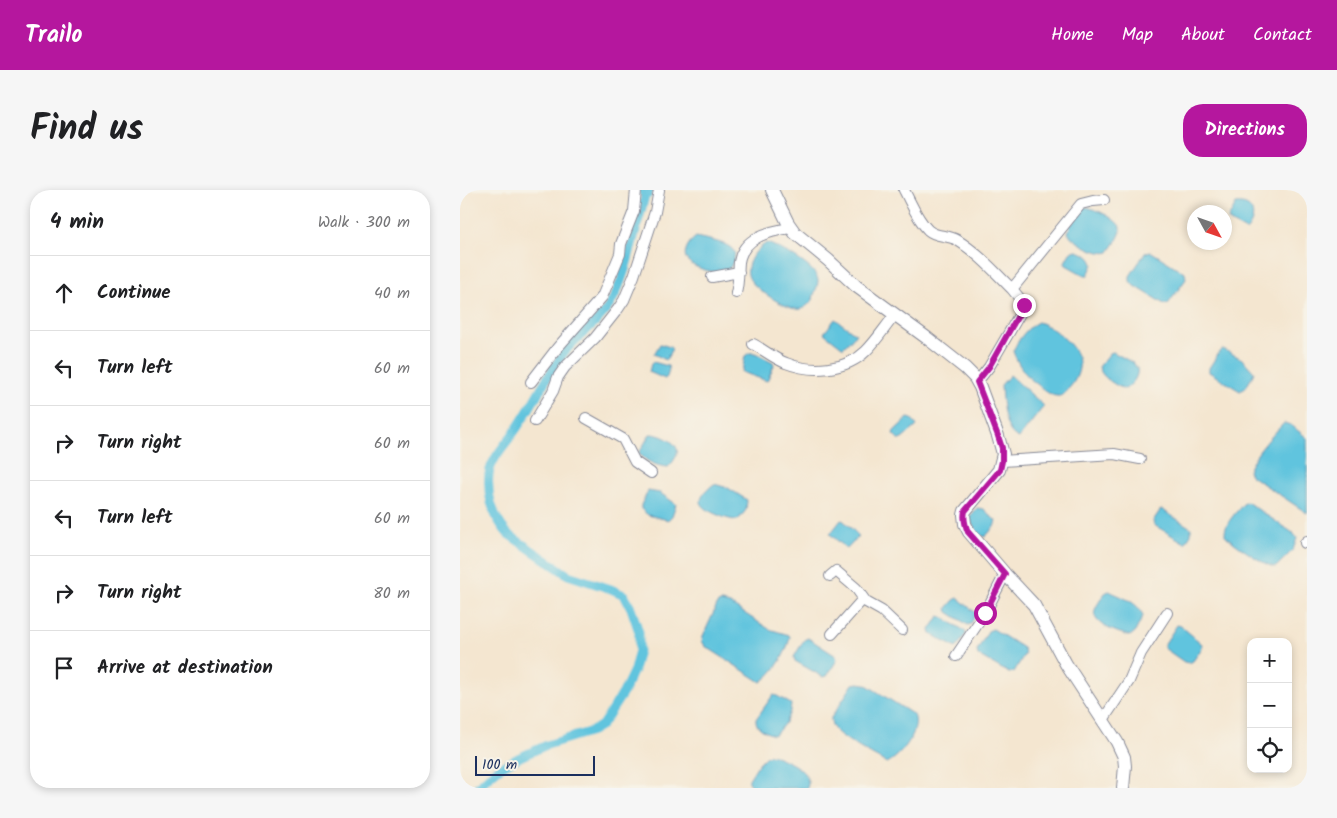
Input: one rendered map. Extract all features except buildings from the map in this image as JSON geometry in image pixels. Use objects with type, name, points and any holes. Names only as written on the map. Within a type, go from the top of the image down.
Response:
[{"type":"street","points":[[531,382],[558,347],[602,297],[620,254],[621,244],[634,211],[636,190]]},
{"type":"street","points":[[535,421],[565,367],[595,338],[624,300],[653,219],[659,190]]},
{"type":"street","points":[[772,190],[791,228],[850,281],[959,363],[977,382],[1002,448],[1002,461],[1000,470],[965,511],[965,524],[968,532],[1034,605],[1066,664],[1117,742],[1124,757],[1123,788]]},
{"type":"street","points":[[904,190],[922,222],[929,230],[935,235],[948,236],[978,256],[1012,289],[1024,305],[989,367],[977,382]]},
{"type":"street","points":[[1012,289],[1081,204],[1104,200]]},
{"type":"street","points":[[736,293],[740,280],[739,260],[743,250],[752,240],[772,231],[791,228]]},
{"type":"street","points":[[712,277],[739,272]]},
{"type":"street","points":[[753,344],[786,364],[813,369],[834,368],[848,364],[866,351],[894,314]]},
{"type":"street","points":[[586,418],[623,439],[635,462],[651,473]]},
{"type":"street","points":[[1002,461],[1114,454],[1140,459]]},
{"type":"street","points":[[830,576],[836,571],[856,588],[862,598],[882,611],[902,630]]},
{"type":"street","points":[[956,656],[985,613],[1005,574]]},
{"type":"street","points":[[832,634],[862,598]]},
{"type":"street","points":[[1103,720],[1128,681],[1141,652],[1167,613]]},
{"type":"water","points":[[1236,204],[1242,204],[1250,208],[1253,217],[1246,231],[1232,223],[1232,212]]},
{"type":"water","points":[[1084,207],[1094,209],[1112,218],[1120,226],[1119,236],[1109,252],[1099,252],[1087,247],[1068,233],[1070,226]]},
{"type":"water","points":[[696,237],[721,243],[732,249],[734,258],[731,266],[722,274],[704,270],[687,260],[685,256],[686,250]]},
{"type":"water","points":[[767,243],[797,258],[812,270],[816,276],[818,284],[813,300],[804,308],[796,309],[782,304],[754,285],[748,276],[751,259]]},
{"type":"water","points":[[1074,250],[1085,254],[1092,261],[1093,264],[1088,275],[1084,275],[1066,265],[1065,262]]},
{"type":"water","points":[[1150,251],[1185,273],[1186,279],[1168,304],[1164,304],[1130,281],[1130,276],[1145,253]]},
{"type":"water","points":[[835,319],[856,334],[844,347],[824,333]]},
{"type":"water","points":[[1038,322],[1052,329],[1066,340],[1072,346],[1079,361],[1076,379],[1061,396],[1054,396],[1029,378],[1019,365],[1013,351],[1023,334]]},
{"type":"water","points":[[660,344],[672,349],[666,360],[654,354]]},
{"type":"water","points":[[1223,349],[1242,359],[1254,372],[1247,386],[1240,391],[1209,372],[1209,368]]},
{"type":"water","points":[[1113,352],[1133,363],[1137,368],[1134,380],[1125,389],[1106,378],[1100,371],[1099,367],[1110,353]]},
{"type":"water","points":[[749,353],[755,353],[773,362],[774,365],[767,381],[742,372],[745,356]]},
{"type":"water","points":[[653,362],[668,366],[669,369],[665,379],[649,372]]},
{"type":"water","points":[[1010,375],[1044,406],[1019,438],[1010,430],[1004,415],[1001,385]]},
{"type":"water","points":[[908,418],[912,419],[917,426],[899,440],[893,434],[894,431]]},
{"type":"water","points":[[1284,423],[1291,425],[1307,438],[1307,513],[1250,475],[1248,471],[1259,452]]},
{"type":"water","points":[[650,434],[666,438],[677,449],[677,454],[668,467],[652,463],[639,453]]},
{"type":"water","points":[[714,484],[728,488],[747,500],[746,510],[738,520],[716,514],[702,504],[703,496]]},
{"type":"water","points":[[648,491],[660,493],[676,504],[672,516],[668,520],[648,515],[641,509]]},
{"type":"water","points":[[1247,502],[1293,533],[1297,538],[1293,550],[1276,567],[1242,549],[1225,535],[1229,522],[1244,503]]},
{"type":"water","points":[[977,508],[984,509],[996,521],[994,527],[985,537],[977,532],[970,517]]},
{"type":"water","points":[[1161,509],[1191,528],[1191,534],[1185,543],[1154,525],[1153,521]]},
{"type":"water","points":[[841,520],[859,536],[847,549],[830,534]]},
{"type":"water","points":[[1109,591],[1134,604],[1141,611],[1143,616],[1135,632],[1130,636],[1107,628],[1097,620],[1095,610],[1105,593]]},
{"type":"water","points":[[958,598],[976,613],[971,624],[968,625],[948,612],[947,608]]},
{"type":"water","points":[[718,603],[730,604],[769,629],[789,635],[790,637],[780,662],[761,682],[705,646],[702,641]]},
{"type":"water","points":[[939,616],[965,631],[966,634],[956,648],[931,634],[930,630]]},
{"type":"water","points":[[1177,625],[1181,626],[1202,644],[1202,648],[1193,661],[1189,663],[1184,662],[1164,648]]},
{"type":"water","points":[[993,629],[1023,648],[1025,653],[1014,672],[1009,673],[978,655],[977,651],[988,631]]},
{"type":"water","points":[[808,638],[836,656],[837,660],[827,676],[823,677],[795,661],[794,657],[804,640]]},
{"type":"water","points":[[853,684],[865,684],[914,715],[915,728],[912,735],[904,749],[887,763],[845,738],[835,730],[832,724],[831,718]]},
{"type":"water","points":[[773,695],[791,704],[785,722],[780,730],[773,735],[759,727],[756,719]]},
{"type":"water","points":[[773,755],[791,763],[802,771],[808,782],[807,788],[754,788],[749,779],[766,756]]},
{"type":"waterway","points":[[476,788],[499,768],[520,757],[547,745],[592,731],[602,725],[623,693],[634,670],[639,650],[639,632],[631,608],[624,595],[568,575],[508,534],[498,521],[492,506],[489,474],[494,461],[515,431],[554,366],[568,348],[608,308],[612,301],[626,265],[646,192]]},
{"type":"route","points":[[985,613],[1005,574],[968,532],[964,515],[965,511],[1000,470],[1003,454],[977,382],[989,367],[1024,305]]}]
